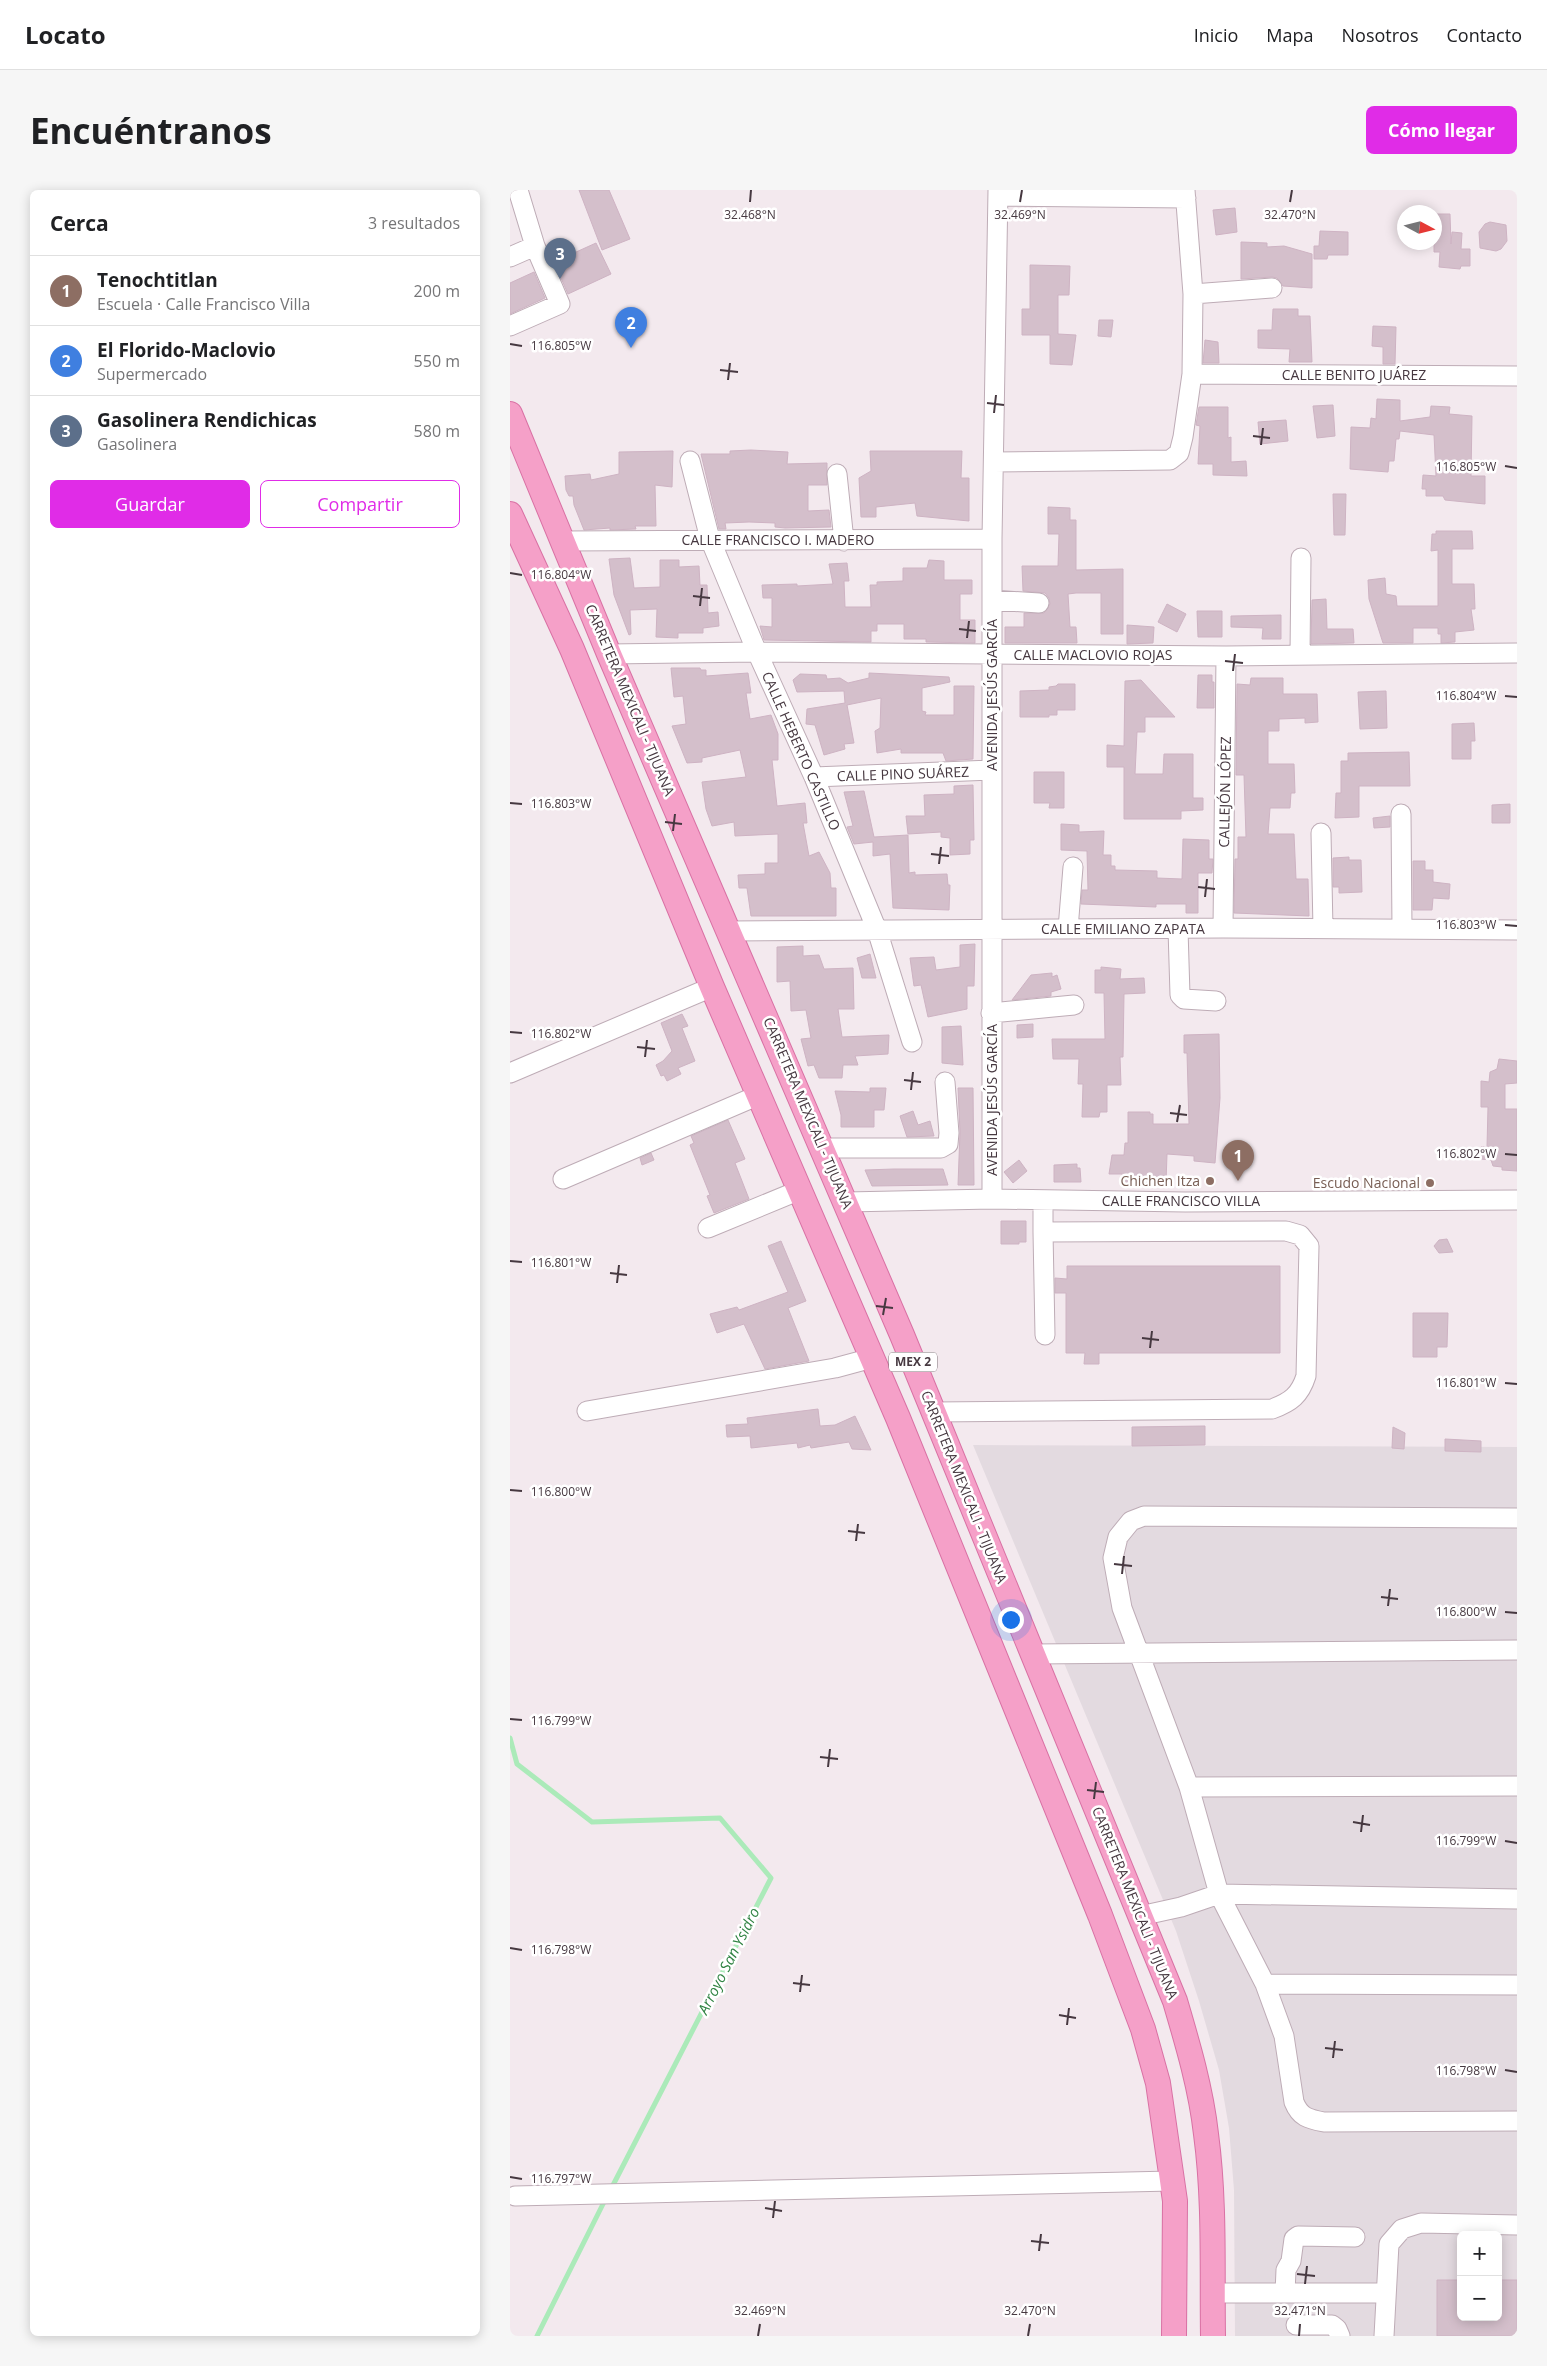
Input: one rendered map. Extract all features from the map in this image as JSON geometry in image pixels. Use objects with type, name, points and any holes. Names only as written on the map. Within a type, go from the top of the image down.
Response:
[{"type":"main road","name":"CARRETERA MEXICALI - TIJUANA","points":[[510,414],[608,654],[823,1148],[934,1412],[1175,2001],[1198,2088],[1206,2133],[1212,2189],[1213,2336]]},
{"type":"main road","name":"MEX 2","points":[[512,523],[572,650],[712,987],[872,1358],[1100,1915],[1143,2029],[1158,2082],[1175,2202],[1174,2336]]},
{"type":"street","points":[[510,326],[560,304],[534,246],[518,190]]},
{"type":"street","points":[[994,462],[1170,460],[1179,453],[1184,437],[1192,374],[1193,294],[1185,194],[998,193]]},
{"type":"street","name":"AVENIDA JESÚS GARCÍA","points":[[992,1199],[992,539],[998,193]]},
{"type":"street","points":[[510,257],[534,246]]},
{"type":"street","points":[[1193,294],[1272,288]]},
{"type":"street","name":"CALLE BENITO JUÁREZ","points":[[1192,374],[1517,376]]},
{"type":"street","name":"CALLE HEBERTO CASTILLO","points":[[690,460],[710,539],[757,652],[814,777],[877,930],[912,1042]]},
{"type":"street","points":[[837,474],[844,541]]},
{"type":"street","name":"CALLE FRANCISCO I. MADERO","points":[[563,541],[992,539]]},
{"type":"street","points":[[1300,655],[1301,558]]},
{"type":"street","points":[[992,600],[1038,603]]},
{"type":"street","name":"CALLE MACLOVIO ROJAS","points":[[608,654],[757,652],[1226,656],[1517,653]]},
{"type":"street","name":"CALLEJÓN LÓPEZ","points":[[1223,928],[1226,656]]},
{"type":"street","name":"CALLE PINO SUÁREZ","points":[[814,777],[992,770]]},
{"type":"street","points":[[1401,814],[1402,929]]},
{"type":"street","points":[[1321,833],[1323,929]]},
{"type":"street","points":[[1068,929],[1073,867]]},
{"type":"street","name":"CALLE EMILIANO ZAPATA","points":[[729,931],[1223,928],[1517,930]]},
{"type":"street","points":[[1178,929],[1180,995],[1184,999],[1216,1001]]},
{"type":"street","points":[[510,1073],[712,987]]},
{"type":"street","points":[[991,1013],[1074,1005]]},
{"type":"street","points":[[823,1148],[940,1148],[948,1144],[949,1133],[945,1082]]},
{"type":"street","points":[[563,1179],[759,1096]]},
{"type":"street","points":[[708,1228],[800,1190]]},
{"type":"street","name":"CALLE FRANCISCO VILLA","points":[[846,1202],[992,1199],[1185,1202],[1517,1200]]},
{"type":"street","points":[[1043,1200],[1045,1335]]},
{"type":"street","points":[[934,1412],[1272,1409],[1290,1403],[1301,1391],[1306,1376],[1309,1246],[1300,1235],[1286,1231],[1043,1232]]},
{"type":"street","points":[[587,1411],[835,1368],[872,1358]]},
{"type":"street","points":[[1517,1518],[1144,1516],[1131,1521],[1118,1537],[1113,1558],[1122,1608],[1188,1787],[1219,1894],[1265,1984],[1284,2036],[1294,2102],[1298,2111],[1306,2119],[1324,2122],[1517,2121]]},
{"type":"street","points":[[1033,1654],[1517,1650]]},
{"type":"street","points":[[1188,1787],[1517,1786]]},
{"type":"street","points":[[1140,1916],[1181,1907],[1219,1894],[1517,1899]]},
{"type":"street","points":[[1265,1984],[1517,1985]]},
{"type":"street","points":[[512,2196],[1172,2180]]},
{"type":"street","points":[[1384,2336],[1389,2244],[1402,2229],[1421,2222],[1517,2225]]},
{"type":"street","points":[[1340,2336],[1337,2329],[1332,2325],[1296,2330],[1286,2270],[1291,2261],[1294,2239],[1298,2236],[1355,2237]]},
{"type":"street","points":[[1212,2293],[1385,2293]]},
{"type":"shaded area","points":[[973,1445],[1517,1447],[1517,2336],[1235,2336],[1234,2190],[1229,2128],[1219,2070],[1176,1931]]},
{"type":"building","points":[[579,190],[609,190],[630,239],[602,250]]},
{"type":"building","points":[[1235,208],[1237,232],[1216,235],[1213,210]]},
{"type":"building","points":[[1442,214],[1450,214],[1451,244],[1452,232],[1462,233],[1461,249],[1470,249],[1470,266],[1461,266],[1460,269],[1439,267],[1440,252],[1434,252],[1434,250],[1442,250]]},
{"type":"building","points":[[1490,222],[1506,225],[1507,241],[1501,249],[1496,251],[1480,248],[1479,232],[1485,224]]},
{"type":"building","points":[[1320,231],[1348,232],[1348,255],[1328,255],[1327,259],[1314,259],[1314,246],[1319,246]]},
{"type":"building","points":[[1241,242],[1267,243],[1267,247],[1284,246],[1312,254],[1312,288],[1283,286],[1277,278],[1272,277],[1241,279]]},
{"type":"building","points":[[596,243],[611,274],[568,294],[554,262]]},
{"type":"building","points":[[1030,265],[1070,266],[1069,295],[1058,295],[1058,334],[1076,335],[1072,365],[1050,364],[1050,335],[1022,335],[1022,309],[1030,309]]},
{"type":"building","points":[[534,272],[545,298],[510,314],[510,283]]},
{"type":"building","points":[[1273,309],[1298,309],[1298,316],[1310,316],[1312,362],[1289,362],[1290,349],[1258,348],[1258,330],[1272,330]]},
{"type":"building","points":[[1099,320],[1113,320],[1111,337],[1098,336]]},
{"type":"building","points":[[1373,326],[1396,327],[1395,364],[1383,364],[1383,347],[1372,346]]},
{"type":"building","points":[[1205,340],[1218,342],[1219,363],[1203,363]]},
{"type":"building","points":[[1377,399],[1400,400],[1400,421],[1430,417],[1431,406],[1450,407],[1449,414],[1472,416],[1471,476],[1485,476],[1485,504],[1445,500],[1443,496],[1426,496],[1426,489],[1422,489],[1423,475],[1436,476],[1434,435],[1400,431],[1399,439],[1396,439],[1394,461],[1389,461],[1388,472],[1350,469],[1351,427],[1370,428],[1371,418],[1376,419]]},
{"type":"building","points":[[1333,405],[1335,436],[1317,438],[1313,406]]},
{"type":"building","points":[[1199,407],[1228,407],[1228,438],[1231,437],[1231,462],[1246,461],[1247,476],[1213,475],[1213,464],[1198,464],[1200,426],[1196,425]]},
{"type":"building","points":[[1286,420],[1288,441],[1260,444],[1258,422]]},
{"type":"building","points":[[673,451],[672,487],[655,485],[656,526],[635,526],[636,529],[584,530],[574,505],[573,496],[569,496],[566,490],[565,476],[590,474],[591,480],[619,474],[619,452]]},
{"type":"building","points":[[730,451],[788,452],[787,464],[827,463],[827,485],[808,485],[808,511],[829,510],[831,527],[785,528],[775,527],[775,523],[749,522],[725,523],[726,529],[719,529],[701,454],[730,454]]},
{"type":"building","points":[[870,451],[962,451],[961,478],[969,478],[969,521],[917,516],[915,503],[876,507],[876,517],[861,517],[859,478],[871,471]]},
{"type":"building","points":[[1333,494],[1346,494],[1345,535],[1334,535]]},
{"type":"building","points":[[1048,507],[1070,508],[1070,520],[1076,520],[1076,570],[1123,569],[1123,634],[1101,634],[1101,593],[1076,593],[1068,594],[1070,627],[1076,627],[1077,643],[1005,643],[1005,627],[1024,627],[1024,613],[1044,613],[1050,604],[1049,598],[1045,593],[1023,591],[1022,566],[1058,566],[1059,534],[1048,534]]},
{"type":"building","points":[[1436,531],[1472,531],[1473,549],[1452,549],[1452,584],[1474,584],[1475,609],[1471,609],[1474,630],[1455,632],[1455,642],[1441,643],[1441,634],[1438,634],[1438,628],[1413,628],[1413,643],[1383,643],[1369,599],[1368,580],[1385,578],[1386,594],[1396,596],[1397,606],[1438,606],[1438,550],[1431,551],[1432,534],[1436,534]]},
{"type":"building","points":[[630,558],[634,588],[660,587],[660,560],[679,560],[679,567],[699,566],[700,585],[707,585],[708,613],[718,612],[719,626],[703,628],[703,633],[678,633],[678,638],[656,637],[657,609],[630,610],[631,634],[629,635],[614,595],[609,559]]},
{"type":"building","points":[[929,560],[944,561],[944,580],[972,580],[972,594],[960,594],[960,620],[975,620],[975,643],[926,642],[926,639],[904,639],[904,624],[877,624],[877,631],[871,631],[871,642],[764,640],[760,626],[772,627],[772,598],[763,598],[762,585],[833,584],[829,564],[847,563],[849,581],[844,581],[845,607],[871,607],[870,585],[877,585],[877,582],[903,581],[903,568],[927,568]]},
{"type":"building","points":[[1326,599],[1327,629],[1353,629],[1354,643],[1311,644],[1312,600]]},
{"type":"building","points":[[1167,604],[1186,614],[1177,632],[1158,622]]},
{"type":"building","points":[[1197,611],[1222,611],[1222,637],[1198,637]]},
{"type":"building","points":[[1281,615],[1281,639],[1262,639],[1263,628],[1231,627],[1231,616]]},
{"type":"building","points":[[1127,625],[1154,627],[1153,643],[1127,644]]},
{"type":"building","points":[[671,668],[700,668],[701,670],[706,670],[706,676],[748,673],[751,693],[746,693],[750,719],[771,715],[778,734],[778,760],[772,760],[777,806],[805,803],[807,823],[803,823],[809,856],[819,852],[830,873],[831,888],[836,888],[836,916],[751,916],[747,888],[739,888],[738,875],[765,874],[765,863],[778,863],[778,834],[735,836],[734,822],[712,826],[706,809],[702,782],[746,777],[740,750],[702,758],[702,762],[687,763],[672,726],[686,724],[683,696],[674,697]]},
{"type":"building","points":[[869,673],[949,677],[950,682],[922,688],[922,711],[926,712],[925,715],[954,715],[954,686],[974,686],[973,759],[946,761],[943,753],[901,753],[901,749],[877,753],[875,731],[880,728],[881,698],[847,705],[854,743],[844,744],[845,749],[824,755],[815,725],[806,724],[807,709],[845,703],[844,691],[797,692],[793,680],[800,674],[826,675],[827,679],[840,678],[848,683],[869,678]]},
{"type":"building","points":[[1198,675],[1212,675],[1212,682],[1214,682],[1214,708],[1197,708]]},
{"type":"building","points":[[1251,678],[1283,678],[1283,694],[1317,694],[1318,722],[1305,723],[1305,718],[1279,719],[1279,731],[1268,731],[1268,764],[1294,764],[1295,793],[1291,793],[1290,808],[1270,808],[1268,834],[1294,834],[1296,879],[1308,879],[1309,916],[1234,913],[1235,859],[1238,859],[1238,837],[1246,837],[1244,775],[1236,775],[1237,684],[1250,685]]},
{"type":"building","points":[[1141,680],[1175,717],[1145,717],[1145,732],[1137,732],[1135,774],[1163,774],[1164,754],[1193,754],[1193,798],[1203,798],[1203,810],[1181,811],[1181,819],[1124,819],[1124,767],[1107,767],[1107,745],[1124,746],[1125,681]]},
{"type":"building","points":[[1058,684],[1075,684],[1075,710],[1057,710],[1057,715],[1049,715],[1049,717],[1020,717],[1020,691],[1049,690],[1049,687]]},
{"type":"building","points":[[1386,691],[1387,728],[1360,729],[1358,692]]},
{"type":"building","points":[[1474,723],[1475,741],[1471,741],[1471,759],[1452,759],[1452,724]]},
{"type":"building","points":[[1409,752],[1410,786],[1359,786],[1359,817],[1335,818],[1336,793],[1341,793],[1341,761],[1348,761],[1348,753]]},
{"type":"building","points":[[1034,772],[1064,772],[1064,808],[1049,808],[1050,803],[1034,803]]},
{"type":"building","points":[[973,785],[974,840],[970,840],[970,854],[950,855],[950,838],[941,837],[941,832],[908,834],[906,816],[925,816],[924,795],[954,794],[954,786]]},
{"type":"building","points":[[864,791],[874,837],[908,835],[909,873],[915,872],[915,875],[947,874],[948,885],[950,885],[949,910],[893,908],[890,854],[873,856],[873,842],[854,844],[847,827],[853,826],[844,792]]},
{"type":"building","points":[[1510,804],[1510,823],[1492,823],[1492,805]]},
{"type":"building","points":[[1390,816],[1390,827],[1374,828],[1373,818]]},
{"type":"building","points":[[1061,824],[1079,825],[1079,832],[1104,831],[1103,855],[1111,855],[1111,866],[1115,866],[1115,870],[1157,871],[1157,878],[1182,879],[1183,839],[1209,840],[1209,859],[1213,859],[1212,873],[1198,873],[1198,913],[1186,913],[1186,904],[1156,904],[1156,907],[1081,904],[1082,890],[1088,890],[1087,851],[1061,850]]},
{"type":"building","points":[[1349,857],[1349,860],[1361,860],[1362,892],[1339,893],[1339,887],[1333,887],[1333,858]]},
{"type":"building","points":[[1413,861],[1425,861],[1425,870],[1433,870],[1433,882],[1450,884],[1449,899],[1433,898],[1432,910],[1413,910]]},
{"type":"building","points":[[975,944],[974,986],[967,986],[967,1009],[928,1017],[921,985],[914,986],[910,958],[934,957],[936,970],[960,967],[960,945]]},
{"type":"building","points":[[803,946],[803,956],[819,955],[824,969],[853,968],[854,1009],[838,1009],[842,1037],[889,1035],[888,1054],[855,1056],[858,1065],[843,1065],[842,1078],[819,1078],[814,1065],[808,1066],[801,1039],[811,1038],[806,1010],[791,1011],[790,981],[777,982],[777,947]]},
{"type":"building","points":[[870,954],[876,978],[862,978],[857,958]]},
{"type":"building","points":[[1101,967],[1121,969],[1120,979],[1144,978],[1145,993],[1124,994],[1123,1057],[1120,1057],[1121,1085],[1107,1085],[1107,1112],[1100,1112],[1099,1117],[1082,1117],[1083,1084],[1078,1084],[1079,1059],[1053,1059],[1052,1039],[1105,1039],[1104,993],[1095,993],[1095,970],[1101,970]]},
{"type":"building","points":[[1052,973],[1052,977],[1057,975],[1061,989],[1051,992],[1051,996],[1012,1000],[1031,975]]},
{"type":"building","points":[[682,1014],[688,1026],[682,1028],[695,1061],[678,1068],[681,1074],[667,1081],[664,1075],[661,1076],[656,1065],[663,1061],[672,1051],[661,1023]]},
{"type":"building","points":[[1033,1024],[1033,1037],[1017,1038],[1017,1025]]},
{"type":"building","points":[[961,1026],[963,1065],[942,1063],[942,1027]]},
{"type":"building","points":[[1219,1034],[1220,1098],[1215,1163],[1194,1161],[1194,1156],[1167,1154],[1166,1183],[1122,1183],[1122,1174],[1109,1174],[1112,1155],[1124,1155],[1125,1143],[1128,1143],[1128,1112],[1150,1112],[1150,1114],[1153,1114],[1153,1124],[1189,1124],[1187,1053],[1184,1053],[1184,1035]]},
{"type":"building","points":[[1499,1059],[1517,1061],[1517,1083],[1505,1084],[1505,1109],[1517,1109],[1517,1171],[1502,1170],[1502,1167],[1493,1166],[1491,1160],[1480,1159],[1481,1147],[1487,1147],[1488,1107],[1481,1107],[1481,1081],[1489,1082],[1490,1072],[1497,1069]]},
{"type":"building","points":[[870,1088],[886,1088],[884,1110],[874,1110],[874,1127],[841,1127],[841,1115],[835,1091],[870,1092]]},
{"type":"building","points":[[958,1088],[973,1088],[974,1185],[958,1185],[960,1132]]},
{"type":"building","points":[[913,1111],[918,1125],[930,1121],[934,1136],[907,1137],[900,1116]]},
{"type":"building","points":[[728,1120],[745,1159],[735,1163],[749,1199],[714,1213],[707,1196],[710,1195],[690,1145],[694,1143],[691,1136]]},
{"type":"building","points":[[651,1153],[654,1160],[642,1165],[640,1158]]},
{"type":"building","points":[[1019,1160],[1027,1171],[1013,1183],[1004,1172]]},
{"type":"building","points":[[1077,1164],[1077,1168],[1080,1168],[1081,1182],[1054,1182],[1054,1165]]},
{"type":"building","points":[[943,1169],[948,1185],[872,1186],[865,1170]]},
{"type":"building","points":[[1001,1221],[1026,1221],[1026,1242],[1001,1244]]},
{"type":"building","points":[[1447,1239],[1453,1252],[1439,1253],[1434,1246],[1439,1240]]},
{"type":"building","points":[[781,1241],[806,1301],[788,1308],[809,1361],[765,1369],[744,1324],[717,1333],[710,1314],[737,1307],[739,1310],[788,1292],[768,1246]]},
{"type":"building","points":[[1067,1266],[1280,1266],[1280,1353],[1099,1353],[1099,1364],[1084,1364],[1085,1353],[1066,1353],[1066,1293],[1055,1293],[1055,1278],[1067,1279]]},
{"type":"building","points":[[1413,1313],[1448,1313],[1447,1347],[1437,1347],[1437,1357],[1413,1357]]},
{"type":"building","points":[[818,1409],[820,1426],[835,1425],[855,1416],[871,1450],[852,1449],[849,1442],[811,1448],[810,1445],[798,1448],[797,1443],[751,1448],[750,1436],[727,1437],[726,1425],[748,1424],[747,1418]]},
{"type":"building","points":[[1205,1426],[1205,1445],[1132,1446],[1132,1427]]},
{"type":"building","points":[[1393,1427],[1405,1433],[1404,1449],[1392,1448]]},
{"type":"building","points":[[1445,1439],[1481,1441],[1481,1452],[1445,1451]]},
{"type":"building","points":[[1437,2280],[1457,2280],[1457,2321],[1502,2321],[1502,2280],[1517,2280],[1517,2336],[1437,2336]]},
{"type":"waterway","name":"Arroyo San Ysidro","points":[[510,1738],[517,1764],[592,1822],[720,1818],[771,1878],[610,2191]]},
{"type":"waterway","name":"Arroyo San Ysidro","points":[[537,2336],[606,2198]]},
{"type":"place","name":"Gasolinera Rendichicas","points":[[560,279]]},
{"type":"place","name":"El Florido-Maclovio","points":[[631,348]]},
{"type":"place","name":"Chichen Itza","points":[[1210,1181]]},
{"type":"place","name":"Tenochtitlan","points":[[1238,1181]]},
{"type":"place","name":"Escudo Nacional","points":[[1430,1183]]}]
